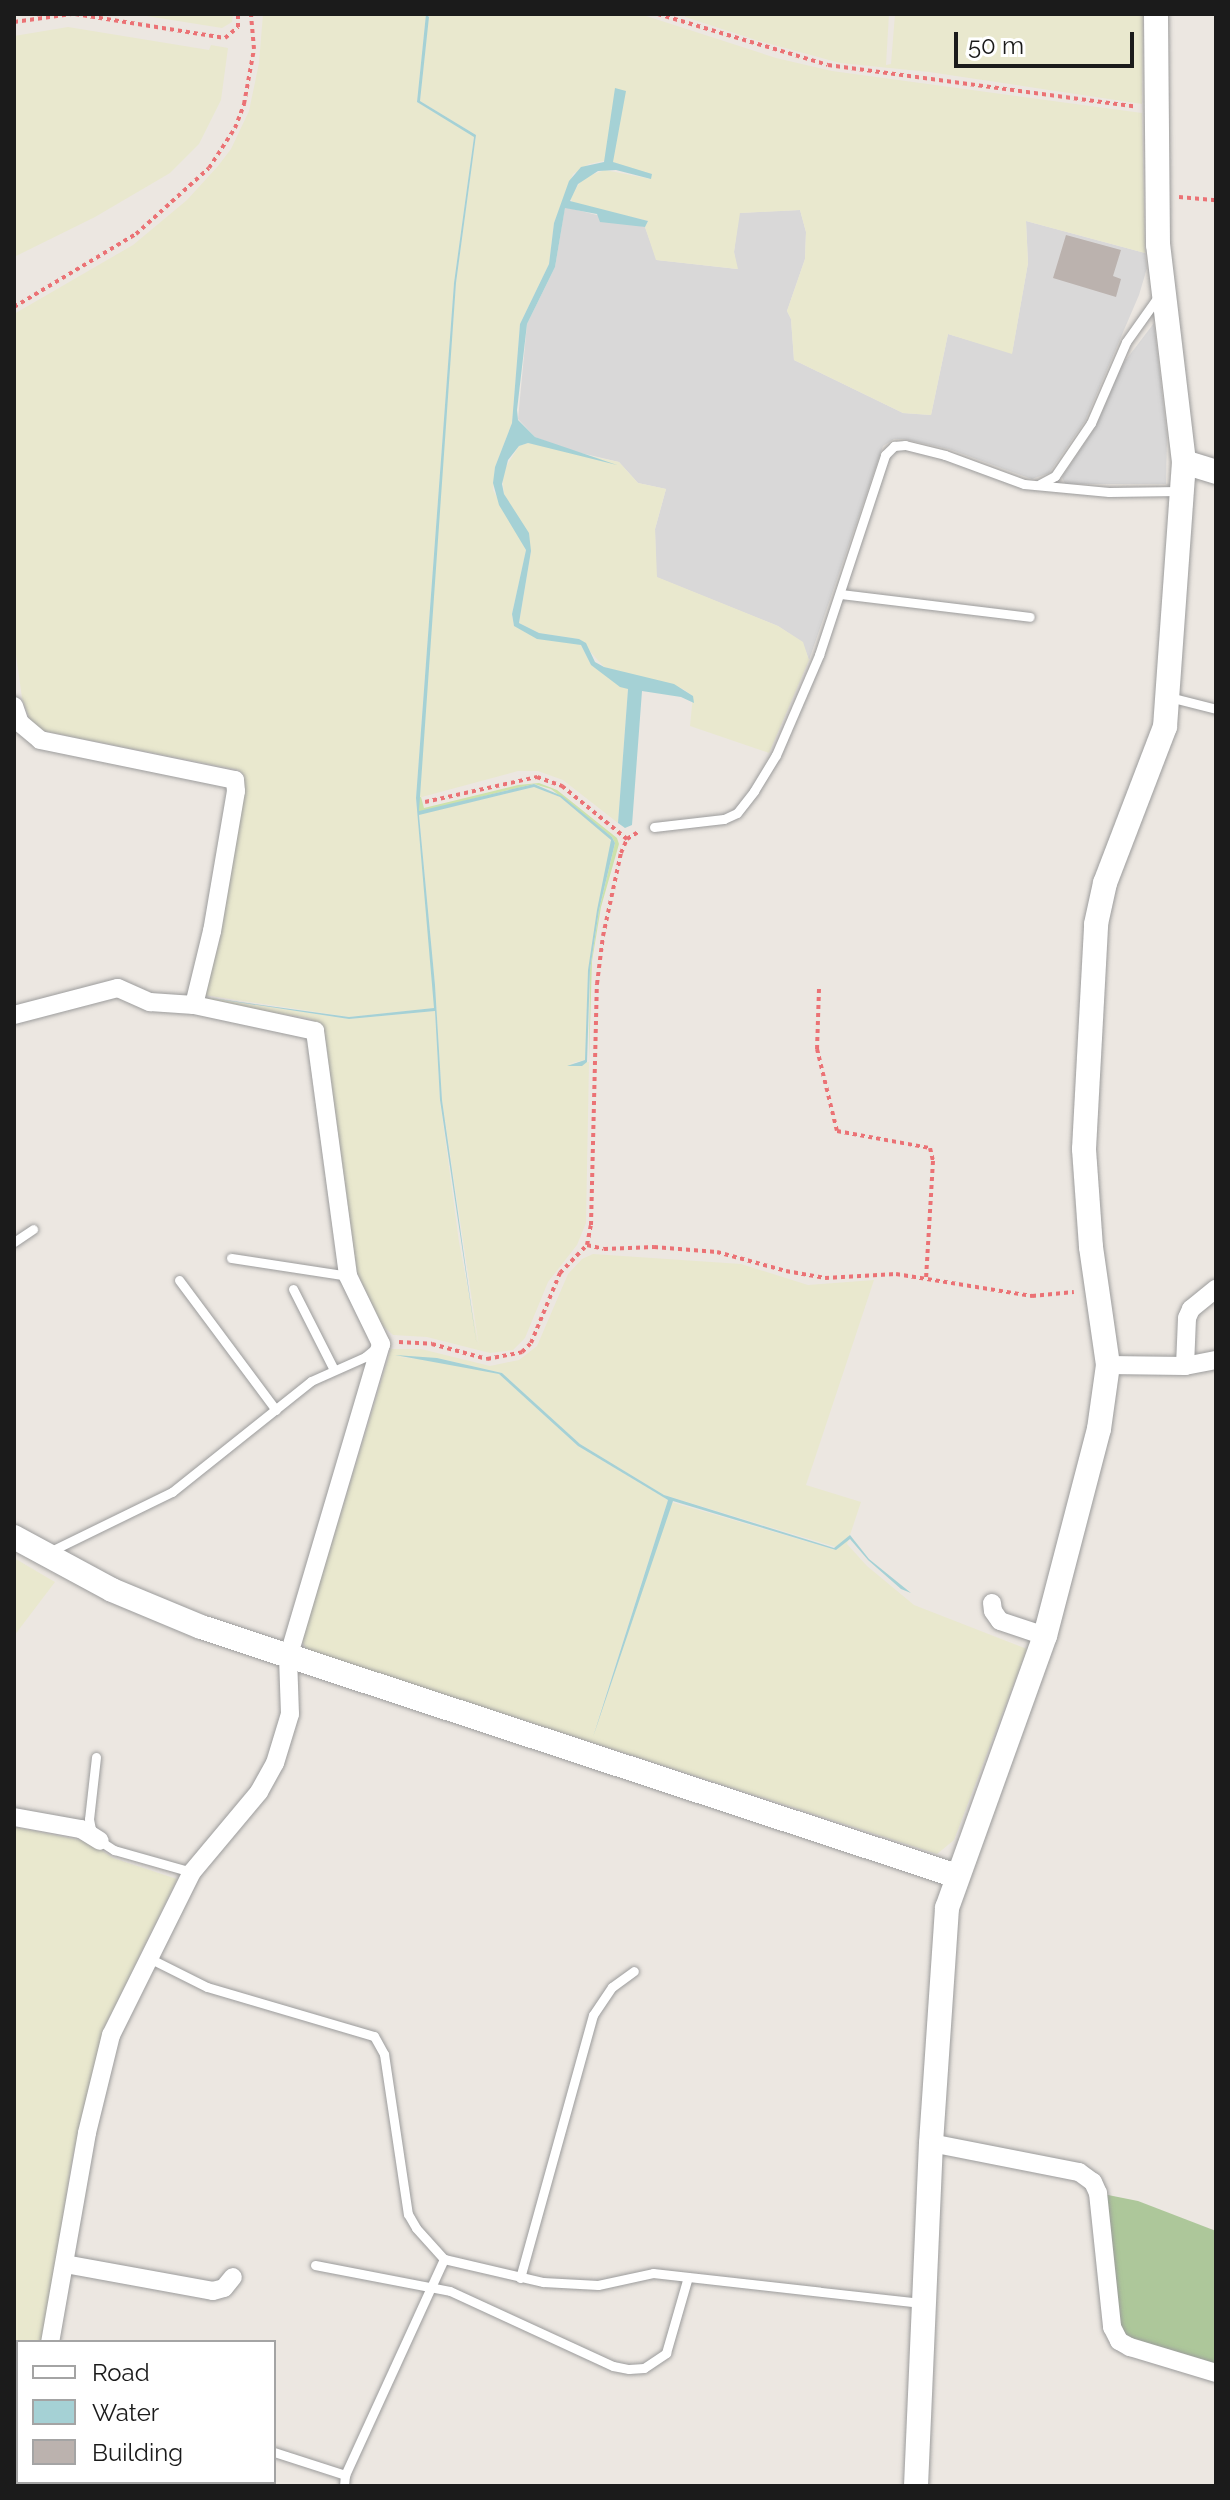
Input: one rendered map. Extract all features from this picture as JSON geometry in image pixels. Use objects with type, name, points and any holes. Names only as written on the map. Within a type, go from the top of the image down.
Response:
[{"type":"street","points":[[916,2486],[944,1934],[957,1876],[1045,1636],[1099,1429],[1108,1365],[1091,1247],[1084,1149],[1096,924],[1105,883],[1165,727],[1184,462],[1156,195],[1156,14]]},
{"type":"street","points":[[1184,462],[1216,472]]},
{"type":"street","points":[[14,706],[20,723],[40,740],[235,780],[236,791],[212,931],[194,1005]]},
{"type":"street","points":[[14,1015],[110,988],[150,1002],[194,1005],[315,1031],[348,1276],[381,1344],[288,1657],[290,1714],[275,1763],[259,1792],[192,1872],[147,1957],[111,2035],[98,2076],[50,2340]]},
{"type":"street","points":[[1185,1366],[1187,1318],[1191,1309],[1216,1289]]},
{"type":"street","points":[[1108,1365],[1185,1366],[1216,1360]]},
{"type":"street","points":[[15,1534],[44,1554],[112,1590],[201,1627],[957,1876]]},
{"type":"street","points":[[992,1603],[1000,1621],[1045,1636]]},
{"type":"street","points":[[14,1817],[81,1829],[100,1841]]},
{"type":"street","points":[[931,2143],[1079,2172],[1093,2182],[1098,2193],[1112,2327],[1119,2341],[1216,2373]]},
{"type":"street","points":[[65,2264],[213,2291],[224,2288],[233,2277]]},
{"type":"lane","points":[[1036,485],[1055,476],[1074,450],[1091,423],[1126,342],[1165,288]]},
{"type":"lane","points":[[654,827],[724,819],[743,807],[786,732],[841,594],[885,455],[894,446],[905,445],[945,455],[1009,479],[1036,485],[1109,492],[1182,491]]},
{"type":"lane","points":[[841,594],[1030,617]]},
{"type":"lane","points":[[1169,697],[1216,709]]},
{"type":"lane","points":[[14,1242],[33,1229]]},
{"type":"lane","points":[[231,1258],[348,1276]]},
{"type":"lane","points":[[179,1280],[276,1410]]},
{"type":"lane","points":[[293,1289],[333,1368]]},
{"type":"lane","points":[[44,1554],[172,1492],[311,1381],[333,1368],[365,1357],[381,1344]]},
{"type":"lane","points":[[96,1757],[89,1819],[91,1829],[100,1841],[114,1850],[192,1872]]},
{"type":"lane","points":[[147,1957],[207,1987],[374,2036],[384,2054],[408,2214],[416,2228],[444,2259],[520,2278],[598,2285],[653,2273],[924,2303]]},
{"type":"lane","points":[[520,2278],[593,2015],[612,1987],[634,1971]]},
{"type":"lane","points":[[276,2453],[344,2481],[444,2259]]},
{"type":"lane","points":[[315,2265],[450,2291],[613,2366],[629,2369],[644,2368],[666,2353],[688,2277]]},
{"type":"path","points":[[14,22],[73,14],[225,38],[238,27],[238,14]]},
{"type":"path","points":[[14,307],[136,234],[209,168],[235,128],[244,104],[254,49],[251,14]]},
{"type":"path","points":[[658,14],[828,65],[1156,110]]},
{"type":"path","points":[[678,21],[679,14]]},
{"type":"path","points":[[1156,195],[1216,200]]},
{"type":"path","points":[[425,802],[537,777],[562,786],[627,839]]},
{"type":"path","points":[[627,839],[654,827]]},
{"type":"path","points":[[381,1344],[417,1342],[487,1359],[522,1352],[531,1343],[560,1273],[587,1245],[591,1225],[594,1151],[597,984],[607,911],[627,839]]},
{"type":"path","points":[[819,989],[817,1049],[837,1131],[930,1148],[933,1161],[926,1278]]},
{"type":"path","points":[[587,1245],[604,1249],[654,1247],[717,1252],[825,1278],[896,1274],[1043,1297],[1098,1285]]},
{"type":"shaded area","points":[[565,207],[645,227],[657,260],[737,269],[734,252],[739,213],[800,210],[806,232],[805,259],[787,311],[791,319],[794,360],[903,413],[931,415],[948,334],[1012,353],[1028,263],[1026,221],[1145,253],[1147,268],[1139,295],[1085,421],[1049,473],[1032,479],[949,449],[903,439],[894,439],[883,446],[809,660],[802,642],[778,626],[656,577],[655,529],[666,489],[638,483],[619,462],[568,450],[535,437],[518,419],[527,324],[555,267]]},
{"type":"shaded area","points":[[1154,323],[1167,436],[1166,484],[1065,484],[1062,477],[1096,426],[1122,365]]},
{"type":"green space","points":[[134,14],[233,14],[232,22],[222,28]]},
{"type":"green space","points":[[263,14],[426,14],[417,102],[474,136],[454,283],[416,798],[435,1008],[349,1017],[204,995],[220,940],[245,787],[244,775],[239,770],[44,731],[31,722],[22,698],[14,640],[14,314],[133,245],[187,200],[218,166],[231,149],[249,111],[259,63]]},
{"type":"green space","points":[[429,14],[640,14],[776,58],[832,71],[1142,113],[1145,253],[1026,221],[1028,263],[1012,354],[948,334],[931,415],[903,413],[794,360],[791,319],[787,311],[805,259],[806,232],[800,210],[740,213],[734,252],[738,269],[656,260],[645,227],[648,221],[573,203],[570,197],[583,178],[605,170],[651,179],[613,162],[613,159],[589,164],[573,174],[554,223],[549,264],[520,324],[512,423],[495,467],[493,490],[526,550],[512,614],[514,626],[581,645],[591,665],[628,688],[618,823],[563,780],[538,771],[518,771],[418,798],[456,283],[476,135],[420,101]]},
{"type":"green space","points":[[685,14],[889,14],[886,65],[891,64],[895,14],[1143,14],[1142,104],[929,72],[840,63],[759,41],[685,17]]},
{"type":"green space","points":[[68,27],[209,50],[211,45],[228,48],[221,100],[199,144],[170,173],[95,217],[14,257],[14,36]]},
{"type":"green space","points":[[528,443],[619,462],[638,483],[666,489],[655,529],[657,577],[778,626],[803,642],[809,660],[769,753],[690,726],[693,696],[683,689],[604,667],[579,639],[539,633],[519,623],[531,551],[504,494],[502,473],[519,446]]},
{"type":"green space","points":[[539,783],[557,790],[617,838],[619,844],[601,907],[592,961],[589,1062],[590,970],[599,910],[615,843],[612,837],[551,789],[534,784],[419,812],[418,798],[421,797],[424,808],[518,785]]},
{"type":"green space","points":[[534,787],[560,797],[608,836],[612,844],[588,970],[585,1060],[567,1064],[589,1062],[586,1223],[577,1245],[548,1282],[525,1338],[513,1350],[490,1353],[427,1337],[393,1335],[382,1325],[357,1272],[324,1027],[309,1018],[206,1002],[204,997],[349,1019],[435,1011],[440,1100],[459,1242],[479,1347],[442,1100],[435,985],[419,814]]},
{"type":"green space","points":[[593,1254],[741,1264],[808,1285],[874,1280],[806,1485],[861,1502],[850,1535],[836,1547],[664,1495],[580,1444],[502,1373],[437,1358],[395,1357],[435,1360],[499,1374],[578,1446],[668,1500],[593,1736],[671,1502],[836,1550],[849,1538],[847,1544],[867,1566],[914,1605],[1027,1649],[954,1840],[937,1854],[307,1650],[302,1641],[391,1349],[421,1349],[490,1366],[519,1360],[537,1346],[568,1274],[582,1259]]},
{"type":"green space","points":[[14,1558],[55,1582],[14,1636]]},
{"type":"green space","points":[[14,1827],[89,1842],[113,1858],[177,1879],[104,2028],[72,2159],[43,2340],[16,2340],[14,2406]]},
{"type":"green space","points":[[1098,2193],[1138,2201],[1216,2231],[1216,2373],[1119,2341]]},
{"type":"water","points":[[426,14],[429,17],[420,101],[476,135],[456,283],[419,811],[534,784],[562,796],[612,837],[615,843],[599,910],[590,970],[587,1062],[582,1066],[567,1066],[585,1060],[588,970],[611,840],[560,797],[534,787],[419,815],[435,985],[442,1100],[477,1347],[440,1100],[435,1011],[349,1019],[204,997],[349,1017],[434,1008],[416,798],[454,283],[474,137],[417,102]]},
{"type":"water","points":[[615,88],[626,91],[613,162],[652,174],[651,179],[616,170],[598,171],[578,184],[570,201],[648,221],[645,227],[600,222],[597,214],[565,208],[555,267],[527,324],[517,410],[518,420],[535,437],[617,465],[528,443],[519,446],[508,460],[502,484],[504,494],[529,533],[531,551],[519,623],[539,633],[579,639],[586,643],[595,662],[604,667],[674,684],[693,696],[694,703],[681,697],[642,691],[632,825],[625,828],[618,823],[628,689],[620,687],[591,665],[581,645],[537,639],[514,626],[512,614],[526,550],[499,505],[493,483],[495,467],[512,423],[520,324],[549,264],[554,223],[569,181],[581,167],[604,162]]},
{"type":"water","points":[[395,1355],[437,1358],[502,1373],[580,1444],[664,1495],[834,1548],[850,1535],[869,1559],[911,1593],[901,1589],[868,1560],[850,1539],[836,1550],[673,1501],[593,1737],[668,1500],[578,1446],[499,1374]]},
{"type":"building","points":[[1066,235],[1121,250],[1113,276],[1121,279],[1116,297],[1053,278]]}]
